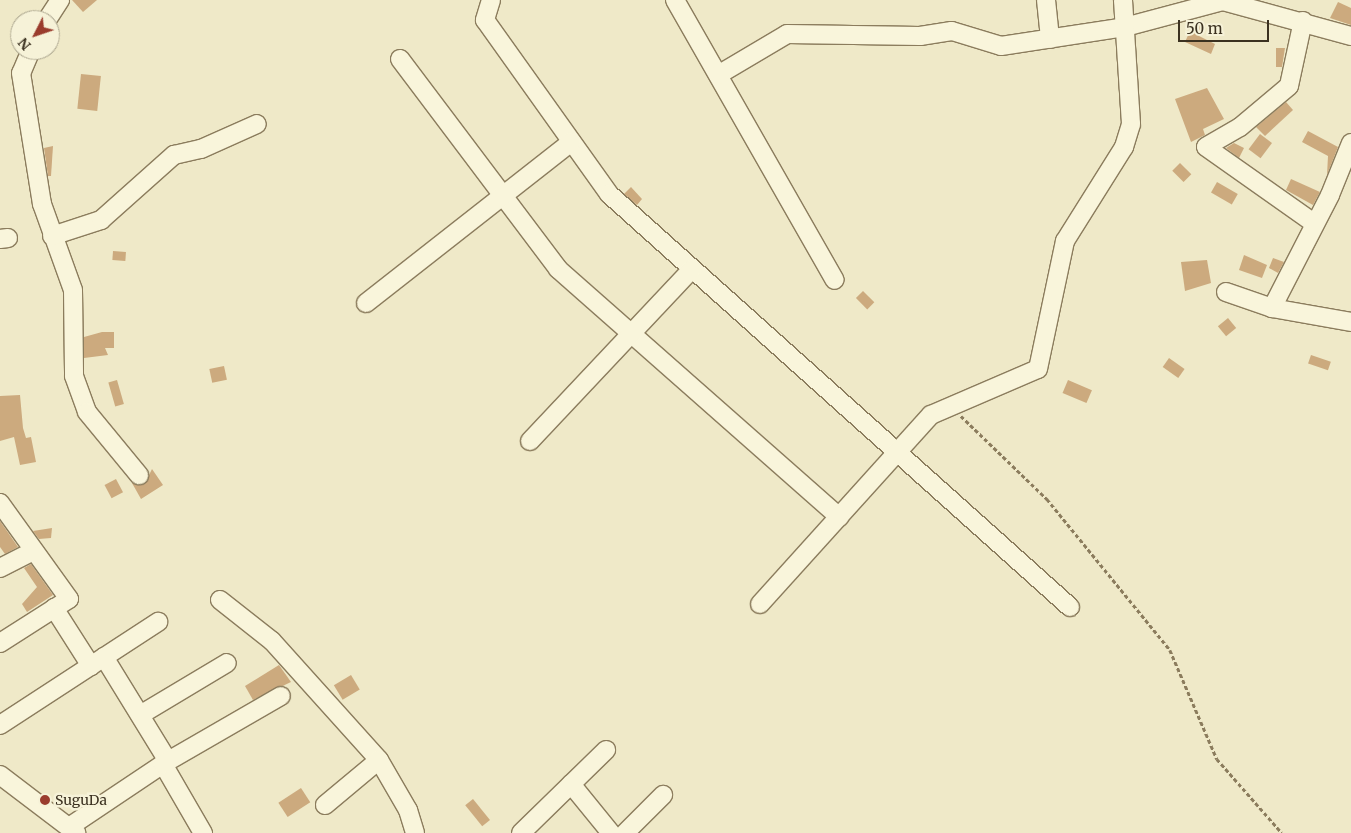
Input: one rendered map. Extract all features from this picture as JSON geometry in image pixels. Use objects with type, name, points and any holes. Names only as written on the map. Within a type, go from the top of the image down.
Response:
[{"type":"street","points":[[491,0],[485,20],[609,194],[1070,607]]},
{"type":"street","points":[[676,0],[835,280]]},
{"type":"street","points":[[1046,0],[1050,39]]},
{"type":"street","points":[[760,604],[931,415],[1038,369],[1065,241],[1124,147],[1131,124],[1124,27],[1124,0]]},
{"type":"street","points":[[718,74],[787,34],[920,36],[952,31],[1002,46],[1124,27],[1223,1],[1303,21],[1351,36]]},
{"type":"street","points":[[1303,21],[1289,86],[1240,127],[1206,147],[1315,224]]},
{"type":"street","points":[[400,59],[558,268],[839,517]]},
{"type":"street","points":[[27,60],[21,73],[52,236],[73,290],[74,376],[87,412],[139,475]]},
{"type":"street","points":[[52,236],[101,220],[174,155],[201,149],[257,124]]},
{"type":"street","points":[[366,303],[572,142]]},
{"type":"street","points":[[1272,308],[1315,224],[1351,143]]},
{"type":"street","points":[[530,441],[692,269]]},
{"type":"street","points":[[1226,292],[1272,308],[1351,322]]},
{"type":"street","points":[[0,503],[69,599],[0,642]]},
{"type":"street","points":[[0,568],[34,551]]},
{"type":"street","points":[[220,600],[272,641],[379,760],[408,810],[415,833]]},
{"type":"street","points":[[54,608],[140,715],[203,833]]},
{"type":"street","points":[[0,725],[158,622]]},
{"type":"street","points":[[140,715],[227,663]]},
{"type":"street","points":[[0,775],[73,830],[165,763],[281,696]]},
{"type":"street","points":[[521,833],[606,750]]},
{"type":"street","points":[[325,805],[379,760]]},
{"type":"street","points":[[571,784],[611,833]]},
{"type":"street","points":[[625,833],[663,795]]},
{"type":"path","points":[[951,407],[1047,498],[1170,650],[1217,759],[1282,833]]},
{"type":"building","points":[[72,0],[97,0],[83,12]]},
{"type":"building","points":[[1338,2],[1351,8],[1351,25],[1330,18]]},
{"type":"building","points":[[1194,22],[1204,26],[1199,36],[1215,44],[1211,54],[1185,42]]},
{"type":"building","points":[[1276,48],[1285,48],[1282,67],[1276,67]]},
{"type":"building","points":[[81,74],[101,76],[97,111],[77,109]]},
{"type":"building","points":[[1207,88],[1224,119],[1203,129],[1205,135],[1191,142],[1175,99]]},
{"type":"building","points":[[1286,102],[1293,110],[1265,136],[1256,127]]},
{"type":"building","points":[[1308,131],[1338,147],[1327,175],[1328,156],[1302,142]]},
{"type":"building","points":[[1260,134],[1272,143],[1261,158],[1249,149]]},
{"type":"building","points":[[1234,143],[1244,148],[1239,158],[1226,148]]},
{"type":"building","points":[[53,146],[51,176],[48,176],[44,148]]},
{"type":"building","points":[[1180,163],[1191,174],[1184,182],[1172,171]]},
{"type":"building","points":[[1291,179],[1320,192],[1313,205],[1286,190]]},
{"type":"building","points":[[1217,182],[1238,194],[1232,204],[1211,192]]},
{"type":"building","points":[[631,187],[642,199],[637,205],[624,194]]},
{"type":"building","points":[[113,251],[126,252],[125,261],[112,260]]},
{"type":"building","points":[[1244,255],[1267,265],[1262,278],[1239,270]]},
{"type":"building","points":[[1273,258],[1284,262],[1278,273],[1269,268]]},
{"type":"building","points":[[1207,260],[1211,283],[1185,291],[1181,262]]},
{"type":"building","points":[[863,291],[874,302],[867,309],[856,298]]},
{"type":"building","points":[[1228,318],[1236,328],[1226,336],[1218,326]]},
{"type":"building","points":[[102,332],[114,332],[114,348],[105,348],[108,355],[84,358],[84,337]]},
{"type":"building","points":[[1311,355],[1331,362],[1328,370],[1308,364]]},
{"type":"building","points":[[1169,358],[1185,369],[1178,378],[1163,367]]},
{"type":"building","points":[[224,366],[227,380],[212,383],[209,369]]},
{"type":"building","points":[[117,380],[124,404],[115,407],[108,382]]},
{"type":"building","points":[[1068,380],[1092,390],[1086,403],[1063,393]]},
{"type":"building","points":[[20,395],[23,428],[26,438],[31,437],[36,462],[20,465],[14,437],[0,441],[0,396]]},
{"type":"building","points":[[152,469],[163,485],[141,499],[132,483],[145,483]]},
{"type":"building","points":[[116,479],[123,492],[112,498],[105,485]]},
{"type":"building","points":[[0,521],[18,547],[5,554],[0,547]]},
{"type":"building","points":[[52,528],[51,538],[39,539],[33,531]]},
{"type":"building","points":[[31,564],[53,595],[27,612],[22,604],[37,587],[24,568]]},
{"type":"building","points":[[279,665],[291,682],[253,700],[245,686]]},
{"type":"building","points":[[351,675],[360,690],[343,700],[334,685]]},
{"type":"building","points":[[301,788],[310,802],[288,817],[278,803]]},
{"type":"building","points":[[473,799],[490,820],[482,826],[465,805]]},
{"type":"place","name":"SuguDa","points":[[45,800]]}]
